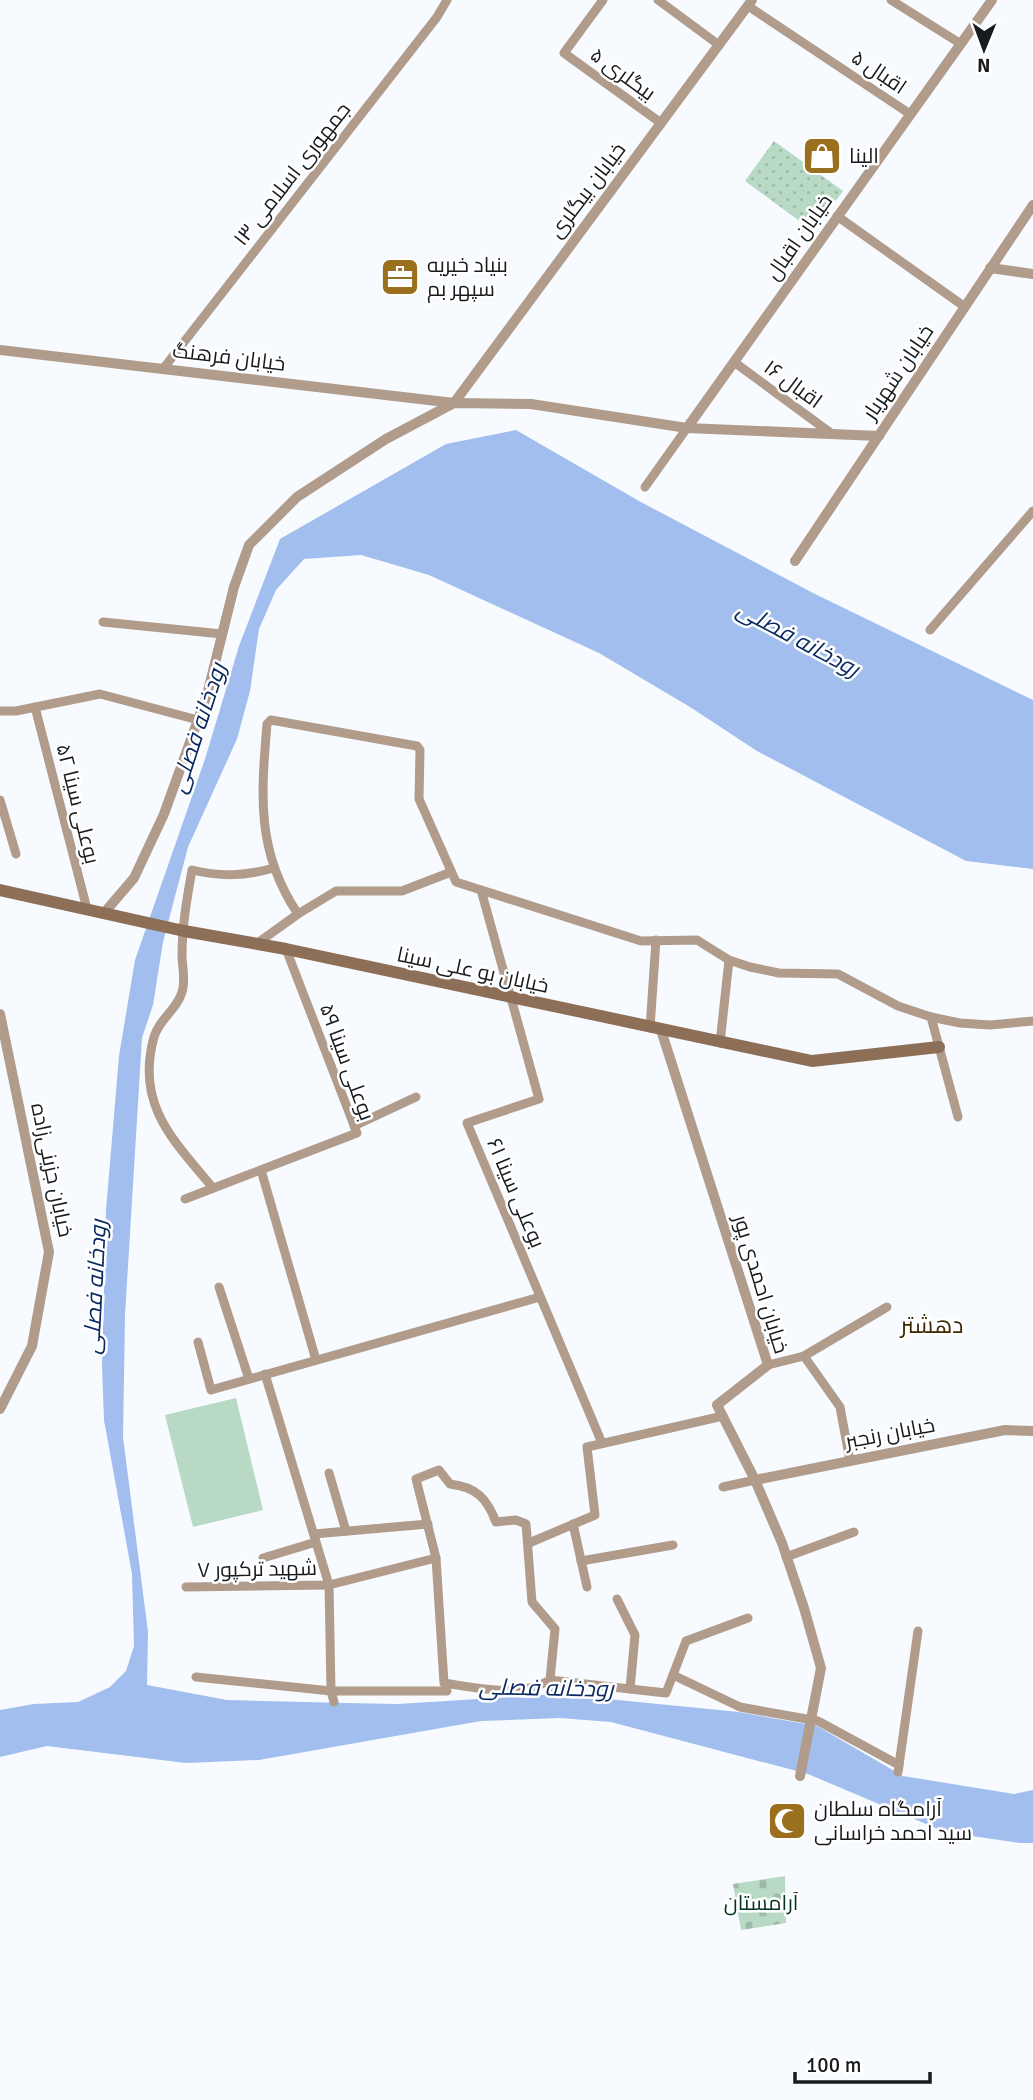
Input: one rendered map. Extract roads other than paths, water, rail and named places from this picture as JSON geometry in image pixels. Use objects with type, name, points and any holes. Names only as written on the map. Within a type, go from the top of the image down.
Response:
[{"type":"main road","name":"خیابان بو علی سینا","points":[[0,890],[184,931],[286,949],[812,1061],[939,1047]]},
{"type":"street","name":"جمهوری اسلامی ۱۳","points":[[163,369],[437,17],[447,0]]},
{"type":"street","name":"بیگلری ۵","points":[[603,0],[564,53],[661,123]]},
{"type":"street","points":[[657,0],[719,45]]},
{"type":"street","points":[[891,0],[961,44]]},
{"type":"street","name":"خیابان اقبال","points":[[687,428],[992,0]]},
{"type":"street","name":"خیابان بیگلری","points":[[454,402],[750,3]]},
{"type":"street","name":"اقبال ۵","points":[[750,3],[910,114]]},
{"type":"street","name":"خیابان شهریار","points":[[795,561],[1033,205]]},
{"type":"street","points":[[837,216],[965,307]]},
{"type":"street","points":[[990,268],[1033,274]]},
{"type":"street","name":"خیابان فرهنگ","points":[[0,350],[454,402],[531,404],[687,428],[878,436]]},
{"type":"street","name":"اقبال ۱۶","points":[[734,362],[832,434]]},
{"type":"street","points":[[104,913],[134,878],[164,814],[198,720],[234,587],[249,545],[297,497],[386,439],[454,402]]},
{"type":"street","points":[[645,487],[687,428]]},
{"type":"street","points":[[930,630],[1033,511]]},
{"type":"street","points":[[103,622],[222,634]]},
{"type":"street","points":[[0,711],[100,694],[198,720]]},
{"type":"street","name":"بوعلی سینا ۵۲","points":[[35,707],[87,909]]},
{"type":"street","points":[[298,914],[274,868],[266,839],[261,795],[267,724],[271,720],[417,746],[420,750],[419,799],[456,883],[641,941],[698,940],[729,960],[779,973],[838,974],[898,1006],[931,1017],[990,1025],[1033,1021]]},
{"type":"street","points":[[0,800],[16,854]]},
{"type":"street","points":[[213,1188],[176,1146],[157,1112],[149,1084],[154,1036],[159,1024],[172,1011],[183,992],[183,921],[191,870],[233,876],[274,868]]},
{"type":"street","points":[[256,944],[336,891],[402,891],[451,872]]},
{"type":"street","points":[[481,890],[512,998]]},
{"type":"street","points":[[655,1029],[656,940]]},
{"type":"street","name":"بوعلی سینا ۵۹","points":[[185,1199],[357,1133],[286,949]]},
{"type":"street","points":[[720,1042],[729,960]]},
{"type":"street","name":"بوعلی سینا ۶۱","points":[[512,998],[539,1099],[467,1123],[602,1443]]},
{"type":"street","name":"خیابان جزینی‌زاده","points":[[0,1014],[3,1040],[49,1252],[32,1346],[0,1409]]},
{"type":"street","points":[[931,1017],[957,1117]]},
{"type":"street","name":"خیابان احمدی پور","points":[[655,1029],[768,1365],[717,1405],[723,1416]]},
{"type":"street","points":[[354,1126],[416,1097]]},
{"type":"street","points":[[261,1170],[316,1360]]},
{"type":"street","points":[[219,1287],[249,1379]]},
{"type":"street","points":[[198,1342],[211,1390],[540,1297]]},
{"type":"street","points":[[768,1365],[804,1356],[887,1307]]},
{"type":"street","points":[[804,1356],[840,1407],[850,1461]]},
{"type":"street","points":[[265,1374],[329,1586],[331,1691],[334,1702]]},
{"type":"street","points":[[529,1543],[595,1515],[587,1447],[723,1416],[755,1480],[786,1557],[821,1668],[800,1774]]},
{"type":"street","name":"خیابان رنجبر","points":[[755,1480],[1005,1430],[1033,1431]]},
{"type":"street","points":[[446,1691],[436,1558],[416,1479],[439,1470],[450,1484],[463,1485],[488,1502],[496,1522],[516,1520],[526,1524],[532,1602],[555,1629],[550,1680],[554,1694]]},
{"type":"street","points":[[329,1473],[346,1531]]},
{"type":"street","points":[[723,1487],[755,1480]]},
{"type":"street","points":[[263,1558],[315,1538],[346,1531],[428,1524]]},
{"type":"street","points":[[573,1524],[587,1587]]},
{"type":"street","points":[[786,1557],[853,1532]]},
{"type":"street","points":[[581,1560],[673,1545]]},
{"type":"street","name":"شهید ترکپور ۷","points":[[186,1587],[329,1586],[436,1558]]},
{"type":"street","points":[[617,1599],[635,1635],[630,1689]]},
{"type":"street","points":[[196,1677],[331,1691],[494,1690],[538,1686],[550,1680],[666,1693],[686,1641],[748,1618]]},
{"type":"street","points":[[673,1675],[740,1707],[818,1721],[898,1769],[919,1631]]},
{"type":"water","name":"رودخانه فصلی","points":[[516,430],[639,501],[813,593],[1033,700],[1033,869],[966,861],[757,751],[599,653],[429,575],[361,555],[304,559],[276,590],[259,629],[250,691],[237,739],[188,847],[163,942],[153,1005],[142,1038],[125,1315],[123,1437],[148,1632],[147,1685],[227,1700],[398,1704],[557,1694],[739,1712],[817,1726],[903,1776],[1014,1794],[1033,1790],[1033,1843],[945,1832],[808,1774],[611,1722],[560,1718],[481,1721],[259,1760],[186,1763],[47,1746],[0,1757],[0,1710],[34,1704],[78,1702],[110,1687],[126,1671],[134,1646],[132,1574],[104,1420],[102,1366],[106,1210],[119,1056],[135,960],[205,759],[239,646],[280,539],[446,444]]},
{"type":"place","name":"الینا","points":[[822,156]]},
{"type":"place","name":"بنیاد خیریه سپهر بم","points":[[400,277]]},
{"type":"place","name":"آرامگاه سلطان سید احمد خراسانی","points":[[787,1821]]},
{"type":"district","name":"دهشتر","points":[[932,1325]]},
{"type":"park label","name":"آرامستان","points":[[761,1903]]}]
